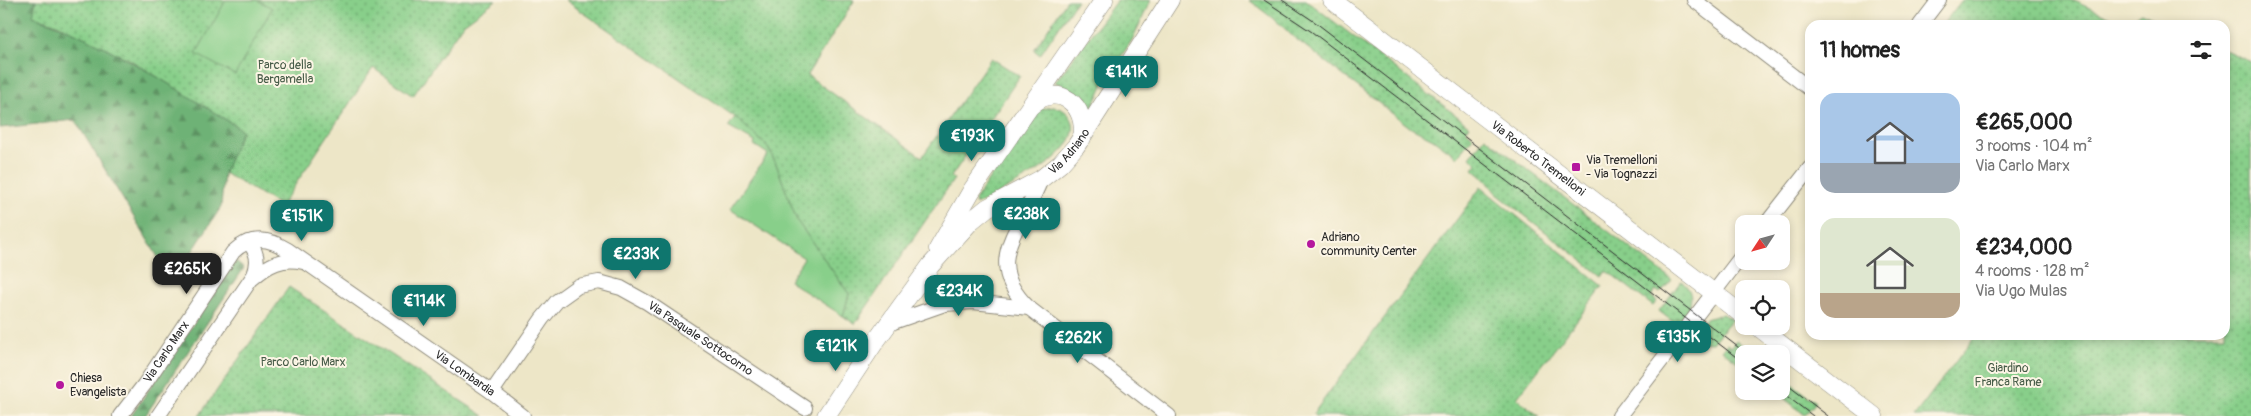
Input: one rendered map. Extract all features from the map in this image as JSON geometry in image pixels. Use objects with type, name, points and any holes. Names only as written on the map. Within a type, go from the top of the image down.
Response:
[{"type":"street","name":"Via Adriano","points":[[930,265],[956,214],[1104,0]]},
{"type":"street","name":"Via Adriano","points":[[826,416],[930,265],[979,214],[1040,178],[1064,160],[1082,139],[1170,0]]},
{"type":"street","name":"Via Roberto Tremelloni","points":[[1332,0],[1735,309]]},
{"type":"street","points":[[1694,0],[1805,85]]},
{"type":"street","points":[[1924,20],[1939,0]]},
{"type":"street","points":[[1026,111],[1036,102],[1046,97],[1056,96],[1067,99],[1076,105],[1081,115],[1083,124],[1082,139]]},
{"type":"street","points":[[1773,215],[1805,174]]},
{"type":"street","points":[[1040,178],[1035,195],[1013,233],[1007,250],[1010,281],[1015,292],[1029,308],[1169,416]]},
{"type":"street","points":[[258,262],[256,253],[248,242],[264,239],[281,245],[306,263]]},
{"type":"street","name":"Via Carlo Marx","points":[[120,416],[144,385],[226,262],[238,248],[248,242]]},
{"type":"street","points":[[158,416],[250,280],[258,262],[270,251],[281,245]]},
{"type":"street","points":[[250,280],[264,269],[287,259],[306,263]]},
{"type":"street","name":"Via Lombardia","points":[[306,263],[492,392],[523,416]]},
{"type":"street","points":[[1619,416],[1735,265]]},
{"type":"street","name":"Via Pasquale Sottocorno","points":[[492,392],[542,319],[557,301],[578,286],[599,282],[621,288],[648,303],[806,408]]},
{"type":"street","points":[[888,324],[945,304],[973,302],[1029,308]]},
{"type":"street","points":[[1769,335],[1874,416]]},
{"type":"green space","name":"Parco della Bergamella","points":[[0,0],[496,0],[462,25],[413,96],[373,68],[281,206],[224,173],[242,130],[132,61],[57,24],[0,4]]},
{"type":"green space","points":[[0,0],[36,0],[33,16],[114,52],[242,130],[224,173],[221,207],[173,282],[75,120],[0,128]]},
{"type":"green space","points":[[226,0],[257,0],[272,8],[235,75],[196,54]]},
{"type":"green space","points":[[565,0],[852,0],[854,1],[807,75],[922,157],[991,58],[1020,76],[951,177],[954,179],[855,324],[843,316],[849,294],[797,221],[776,164],[767,146],[735,117]]},
{"type":"green space","points":[[1067,0],[1077,0],[1040,55],[1034,50]]},
{"type":"green space","points":[[1117,0],[1151,0],[1132,40],[1106,79],[1093,107],[1090,108],[1075,92],[1055,82]]},
{"type":"green space","points":[[1249,0],[1306,0],[1470,126],[1466,131],[1473,137],[1457,157],[1433,139],[1411,128]]},
{"type":"green space","points":[[1962,0],[2071,0],[2118,20],[1946,20]]},
{"type":"green space","points":[[2141,13],[2156,20],[2130,20]]},
{"type":"green space","name":"Giardino Franca Rame","points":[[2230,52],[2251,62],[2251,416],[1914,416],[1972,340],[2230,340]]},
{"type":"green space","points":[[1053,107],[1064,110],[1071,118],[1073,129],[1070,140],[1062,151],[1039,170],[988,200],[976,204],[975,200],[1033,114],[1041,109]]},
{"type":"green space","points":[[735,117],[767,146],[776,164],[797,221],[849,294],[843,316],[789,281],[804,258],[730,209],[768,154],[754,145],[755,142],[728,127]]},
{"type":"green space","points":[[1485,137],[1672,280],[1660,293],[1656,290],[1651,296],[1657,301],[1653,306],[1606,270],[1602,276],[1496,193],[1487,181],[1473,169],[1477,164],[1470,157]]},
{"type":"green space","points":[[1481,187],[1603,286],[1517,398],[1539,416],[1315,416],[1313,414]]},
{"type":"green space","points":[[236,261],[244,268],[145,416],[131,416]]},
{"type":"green space","points":[[1681,281],[1690,292],[1691,297],[1685,314],[1677,325],[1659,311]]},
{"type":"green space","name":"Parco Carlo Marx","points":[[289,287],[484,416],[199,416]]},
{"type":"green space","points":[[1722,314],[1732,319],[1712,343],[1702,342],[1693,337],[1706,319]]},
{"type":"green space","points":[[1736,340],[1742,345],[1735,345],[1735,360],[1722,350],[1727,344],[1731,347]]},
{"type":"green space","points":[[1790,382],[1816,402],[1805,415],[1786,400],[1790,400]]},
{"type":"tram line","points":[[1264,0],[1312,32],[1735,356]]},
{"type":"tram line","points":[[1282,0],[1315,22],[1735,345]]},
{"type":"tram line","points":[[1790,387],[1828,416]]},
{"type":"tram line","points":[[1790,399],[1813,416]]},
{"type":"place","name":"Via Tremelloni - Via Tognazzi","points":[[1576,167]]},
{"type":"place","name":"Adriano community Center","points":[[1311,244]]},
{"type":"place","name":"Chiesa Evangelista","points":[[60,385]]}]
